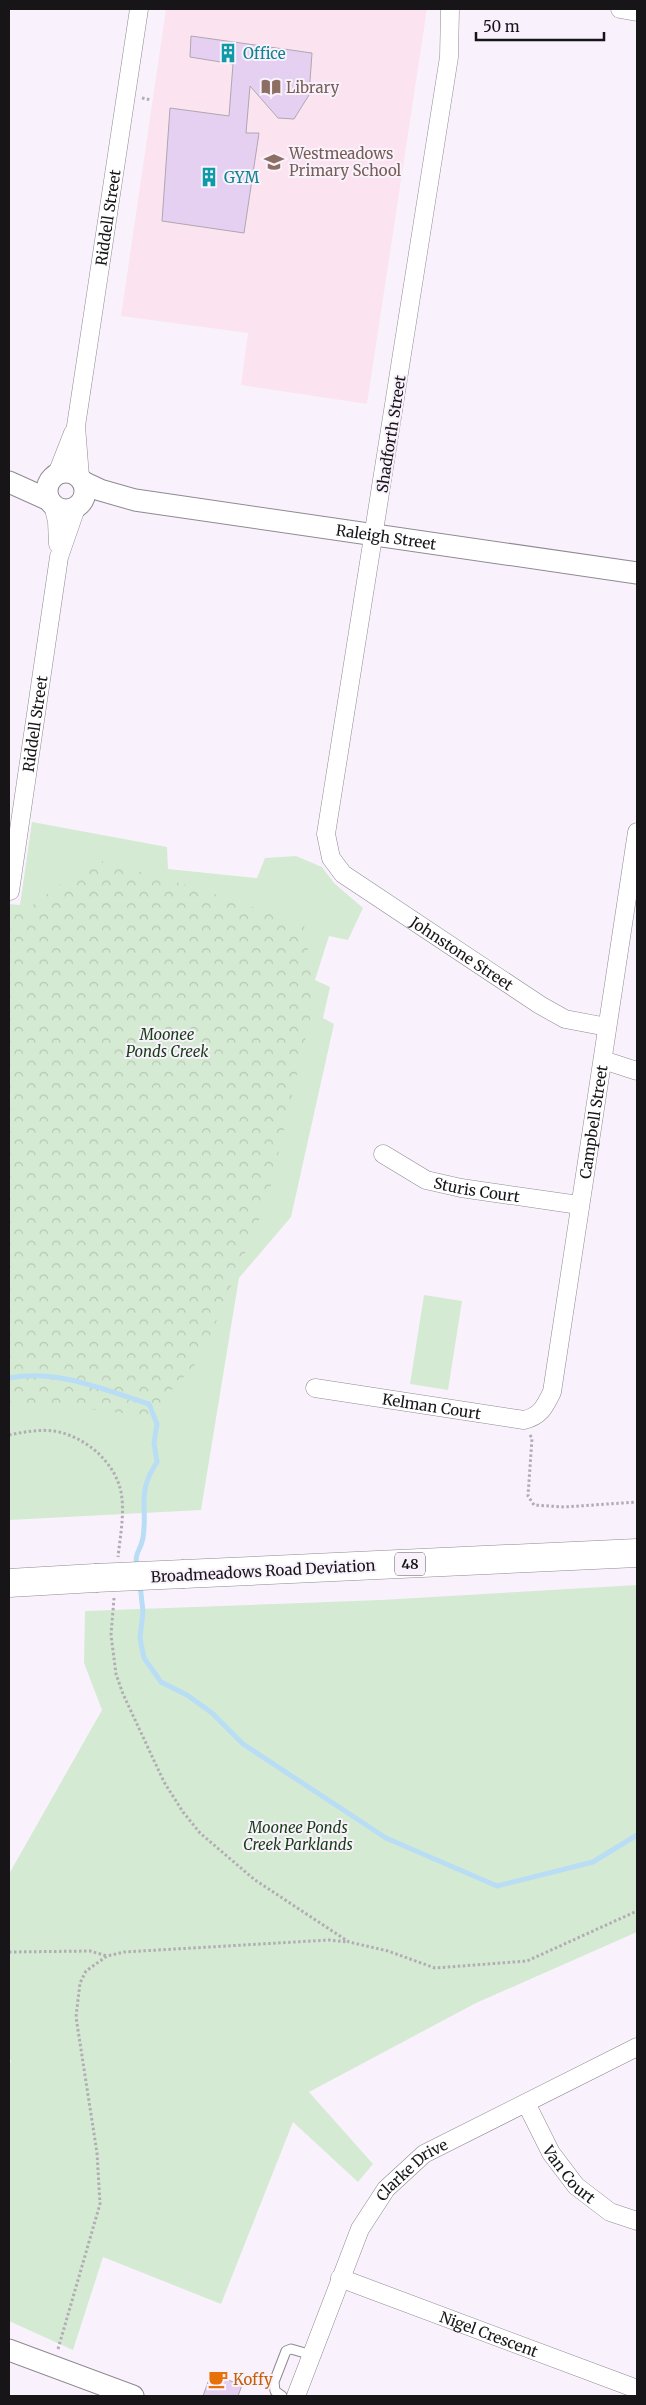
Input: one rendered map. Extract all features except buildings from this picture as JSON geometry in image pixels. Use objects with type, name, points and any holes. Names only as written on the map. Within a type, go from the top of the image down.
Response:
[{"type":"main road","name":"Broadmeadows Road Deviation","points":[[9,1583],[637,1553]]},
{"type":"street","name":"Riddell Street","points":[[81,479],[76,426],[139,9]]},
{"type":"street","points":[[620,9],[637,12]]},
{"type":"street","name":"Shadforth Street","points":[[331,858],[326,834],[448,57],[450,13]]},
{"type":"street","name":"Riddell Street","points":[[54,476],[76,426]]},
{"type":"street","points":[[69,471],[81,479],[86,492],[77,507],[64,510],[9,482],[54,476],[69,471]]},
{"type":"street","points":[[51,503],[47,489],[54,476]]},
{"type":"street","name":"Raleigh Street","points":[[81,479],[100,490],[135,500],[637,573]]},
{"type":"street","name":"Raleigh Street","points":[[77,507],[102,502],[135,500]]},
{"type":"street","name":"Riddell Street","points":[[10,891],[58,557],[58,529],[51,503]]},
{"type":"street","name":"Riddell Street","points":[[58,557],[77,507]]},
{"type":"street","name":"Campbell Street","points":[[544,1409],[552,1392],[637,832]]},
{"type":"street","name":"Johnstone Street","points":[[331,858],[342,874],[540,1005],[565,1019],[607,1027]]},
{"type":"street","points":[[602,1060],[637,1071]]},
{"type":"street","name":"Sturis Court","points":[[383,1154],[426,1180],[461,1188],[579,1205]]},
{"type":"street","name":"Kelman Court","points":[[315,1388],[515,1419],[531,1418],[544,1409]]},
{"type":"street","name":"Clarke Drive","points":[[296,2396],[360,2229],[386,2189],[424,2154],[637,2047]]},
{"type":"street","name":"Van Court","points":[[526,2103],[551,2154],[576,2186],[610,2212],[637,2221]]},
{"type":"street","name":"Nigel Crescent","points":[[340,2278],[637,2389]]},
{"type":"street","points":[[9,2350],[121,2394]]},
{"type":"lane","points":[[282,2396],[275,2391],[274,2382],[286,2351],[291,2349],[312,2355]]},
{"type":"path","points":[[9,1435],[42,1430],[70,1435],[103,1457],[118,1481]]},
{"type":"path","points":[[527,1434],[532,1438],[528,1496],[534,1505],[564,1507],[637,1502]]},
{"type":"path","points":[[111,1644],[112,1658],[120,1687],[147,1746],[164,1782],[200,1833],[223,1855],[255,1880],[349,1942]]},
{"type":"path","points":[[53,2366],[100,2204],[97,2153],[76,2017],[80,1983],[86,1971],[107,1956],[124,1952],[329,1940],[349,1942],[388,1951],[435,1968],[527,1961],[637,1911]]},
{"type":"path","points":[[9,1952],[90,1951],[107,1956]]},
{"type":"shaded area","name":"Westmeadows Primary School","points":[[166,9],[427,9],[367,404],[241,385],[248,333],[121,316]]},
{"type":"green space","name":"Moonee Ponds Creek","points":[[32,822],[167,847],[168,869],[257,878],[265,858],[296,856],[322,867],[334,883],[363,908],[348,940],[329,936],[315,980],[330,987],[323,1018],[334,1024],[291,1217],[239,1278],[201,1510],[9,1520],[9,904],[20,905]]},
{"type":"green space","name":"Moonee Ponds Creek","points":[[94,859],[187,885],[304,924],[315,998],[268,1198],[201,1358],[148,1416],[33,1403],[9,1405],[9,914],[22,913]]},
{"type":"green space","points":[[424,1295],[462,1301],[448,1390],[410,1384]]},
{"type":"green space","name":"Moonee Ponds Creek Parklands","points":[[637,1585],[637,1932],[476,2003],[309,2092],[373,2164],[358,2182],[293,2122],[221,2304],[103,2257],[73,2350],[9,2321],[9,2067],[11,2061],[9,2056],[9,1874],[102,1710],[84,1663],[85,1611],[381,1600]]},
{"type":"waterway","name":"Moonee Ponds Creek","points":[[9,1378],[27,1376],[62,1378],[149,1404],[157,1424],[154,1443],[157,1462],[145,1491],[143,1538],[137,1555],[137,1568]]},
{"type":"waterway","name":"Moonee Ponds Creek","points":[[140,1584],[143,1612],[140,1638],[144,1658],[161,1682],[187,1695],[212,1713],[243,1744],[386,1838],[497,1886],[593,1862],[637,1835]]},
{"type":"place","name":"Office","points":[[228,53]]},
{"type":"place","name":"Library","points":[[271,87]]},
{"type":"place","name":"Westmeadows Primary School","points":[[274,162]]},
{"type":"place","name":"GYM","points":[[209,177]]},
{"type":"place","name":"Koffy","points":[[218,2379]]}]
